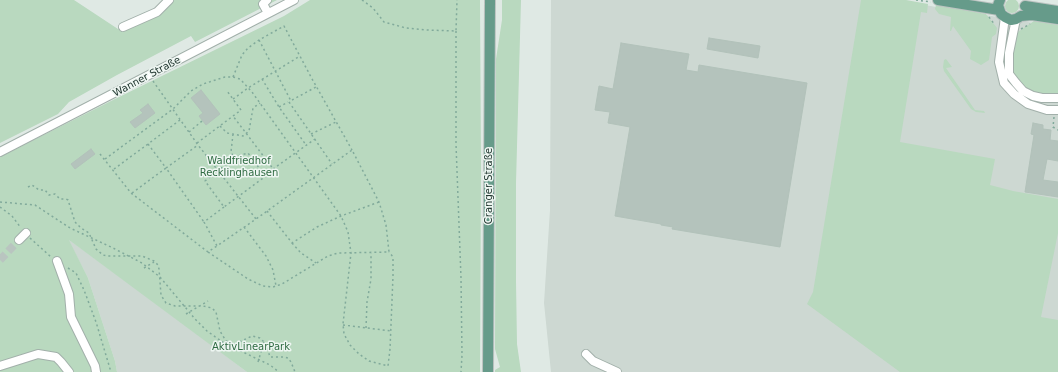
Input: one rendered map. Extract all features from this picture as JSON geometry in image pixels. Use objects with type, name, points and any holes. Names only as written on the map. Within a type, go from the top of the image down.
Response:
[{"type":"main road","name":"Cranger Straße","points":[[488,372],[490,0]]},
{"type":"main road","points":[[938,0],[999,6],[1011,20],[1032,15],[1058,19]]},
{"type":"main road","points":[[1019,17],[1024,11],[1024,3],[1058,11]]},
{"type":"street","points":[[123,27],[157,12],[169,0]]},
{"type":"street","name":"Wanner Straße","points":[[0,152],[294,0]]},
{"type":"street","points":[[264,1],[268,13]]},
{"type":"street","points":[[999,6],[999,62],[1004,83],[1014,94],[1028,104],[1047,110],[1057,110]]},
{"type":"street","points":[[1019,17],[1009,53],[1010,74],[1024,91],[1033,96],[1042,98],[1058,98]]},
{"type":"street","points":[[19,240],[26,233]]},
{"type":"street","points":[[57,261],[69,294],[71,317],[95,366],[96,372]]},
{"type":"street","points":[[0,366],[38,354],[56,357],[69,372]]},
{"type":"street","points":[[586,354],[593,361],[617,372]]},
{"type":"path","points":[[362,0],[373,8],[384,22],[406,28],[456,31]]},
{"type":"path","points":[[457,0],[456,144],[461,278],[461,372]]},
{"type":"path","points":[[105,159],[173,109],[191,91],[203,84],[224,77],[240,79],[260,103],[341,216],[348,232],[351,253],[343,325],[344,334],[350,345],[359,354],[369,361],[388,366],[391,331],[393,256],[389,252],[386,225],[379,202],[284,26],[248,48],[242,55],[233,77]]},
{"type":"path","points":[[259,40],[290,101],[332,164]]},
{"type":"path","points":[[233,100],[248,88],[300,56]]},
{"type":"path","points":[[149,75],[197,144],[256,218]]},
{"type":"path","points":[[262,79],[279,107],[306,145]]},
{"type":"path","points":[[279,107],[316,87]]},
{"type":"path","points":[[131,193],[241,110],[227,91]]},
{"type":"path","points":[[220,125],[227,133],[243,136],[249,131],[253,108],[260,103]]},
{"type":"path","points":[[1057,110],[1053,127],[1058,130]]},
{"type":"path","points":[[233,116],[273,169]]},
{"type":"path","points":[[113,170],[180,120]]},
{"type":"path","points":[[189,132],[202,121]]},
{"type":"path","points":[[311,134],[336,122]]},
{"type":"path","points":[[233,134],[231,152],[234,157]]},
{"type":"path","points":[[204,222],[315,139]]},
{"type":"path","points":[[148,144],[204,222],[217,246]]},
{"type":"path","points":[[208,252],[352,150]]},
{"type":"path","points":[[224,207],[205,181],[234,157],[248,153],[266,176]]},
{"type":"path","points":[[100,154],[131,193],[208,252],[248,279],[263,286],[276,286],[282,284],[328,256],[351,253],[389,252]]},
{"type":"path","points":[[28,187],[32,185],[37,190],[45,190],[49,195],[55,194],[60,199],[66,198],[75,222],[89,233],[96,249],[103,255],[142,256],[154,261],[158,265],[161,295],[164,301],[171,306],[199,306],[215,310],[220,331],[226,341],[231,344],[235,344],[252,336],[260,338],[266,344],[270,357],[288,358],[295,372]]},
{"type":"path","points":[[0,202],[35,205],[70,228],[130,256],[160,277],[188,312],[206,331],[224,343],[270,365],[278,372]]},
{"type":"path","points":[[292,243],[317,227],[341,216],[379,202]]},
{"type":"path","points":[[267,211],[301,253],[316,263]]},
{"type":"path","points":[[244,227],[266,256],[273,270],[276,286]]},
{"type":"path","points":[[366,328],[366,302],[371,279],[371,252]]},
{"type":"path","points":[[144,268],[154,262]]},
{"type":"path","points":[[186,314],[208,301]]},
{"type":"path","points":[[343,325],[391,331]]},
{"type":"path","points":[[259,361],[264,342]]},
{"type":"shaded area","points":[[551,0],[894,0],[1058,27],[1058,372],[551,372],[544,303],[550,210]]},
{"type":"shaded area","points":[[68,239],[247,372],[117,372],[115,361],[88,278]]},
{"type":"green space","points":[[1009,-1],[1015,-1],[1019,3],[1019,9],[1015,13],[1009,13],[1005,9],[1005,3]]},
{"type":"green space","points":[[0,0],[74,0],[118,29],[127,30],[165,10],[172,0],[277,0],[195,42],[191,36],[69,102],[58,114],[0,143]]},
{"type":"green space","points":[[310,0],[480,0],[480,372],[247,372],[69,240],[88,278],[115,361],[117,372],[0,372],[0,157],[284,16]]},
{"type":"green space","points":[[502,0],[521,0],[516,183],[516,281],[517,344],[521,372],[495,372],[495,370],[500,367],[495,349],[496,59],[502,20]]},
{"type":"green space","points":[[861,0],[906,0],[928,4],[927,13],[921,12],[900,142],[995,159],[990,185],[1013,191],[1058,199],[1058,233],[1041,317],[1058,320],[1058,372],[900,372],[807,304],[813,292]]},
{"type":"green space","points":[[936,5],[986,14],[997,28],[996,34],[992,37],[989,60],[981,65],[970,59],[971,51],[953,26],[950,31],[951,17],[939,14],[935,9]]},
{"type":"green space","points":[[1034,21],[1058,25],[1058,95],[1030,91],[1025,88],[1016,78],[1013,72],[1011,62],[1013,61],[1018,32]]},
{"type":"green space","points":[[946,59],[952,67],[946,68],[975,110],[984,111],[985,113],[976,112],[971,109],[944,71],[944,60]]},
{"type":"building","points":[[709,38],[760,46],[758,58],[707,49]]},
{"type":"building","points":[[621,43],[689,54],[686,70],[698,72],[699,65],[807,83],[780,247],[672,229],[673,227],[661,224],[615,216],[630,127],[608,123],[610,112],[595,110],[599,86],[613,89]]},
{"type":"building","points":[[201,90],[220,114],[206,125],[199,116],[203,113],[191,98]]},
{"type":"building","points":[[148,104],[155,113],[135,128],[130,122],[143,113],[140,110]]},
{"type":"building","points":[[1033,123],[1043,125],[1043,129],[1051,130],[1050,140],[1058,141],[1058,161],[1047,159],[1043,180],[1058,182],[1058,197],[1025,192],[1034,135],[1031,134]]},
{"type":"building","points":[[91,149],[95,154],[75,169],[71,164]]},
{"type":"tunnel","points":[[0,260],[19,240]]},
{"type":"park label","name":"Waldfriedhof Recklinghausen","points":[[239,166]]},
{"type":"park label","name":"AktivLinearPark","points":[[251,347]]}]
